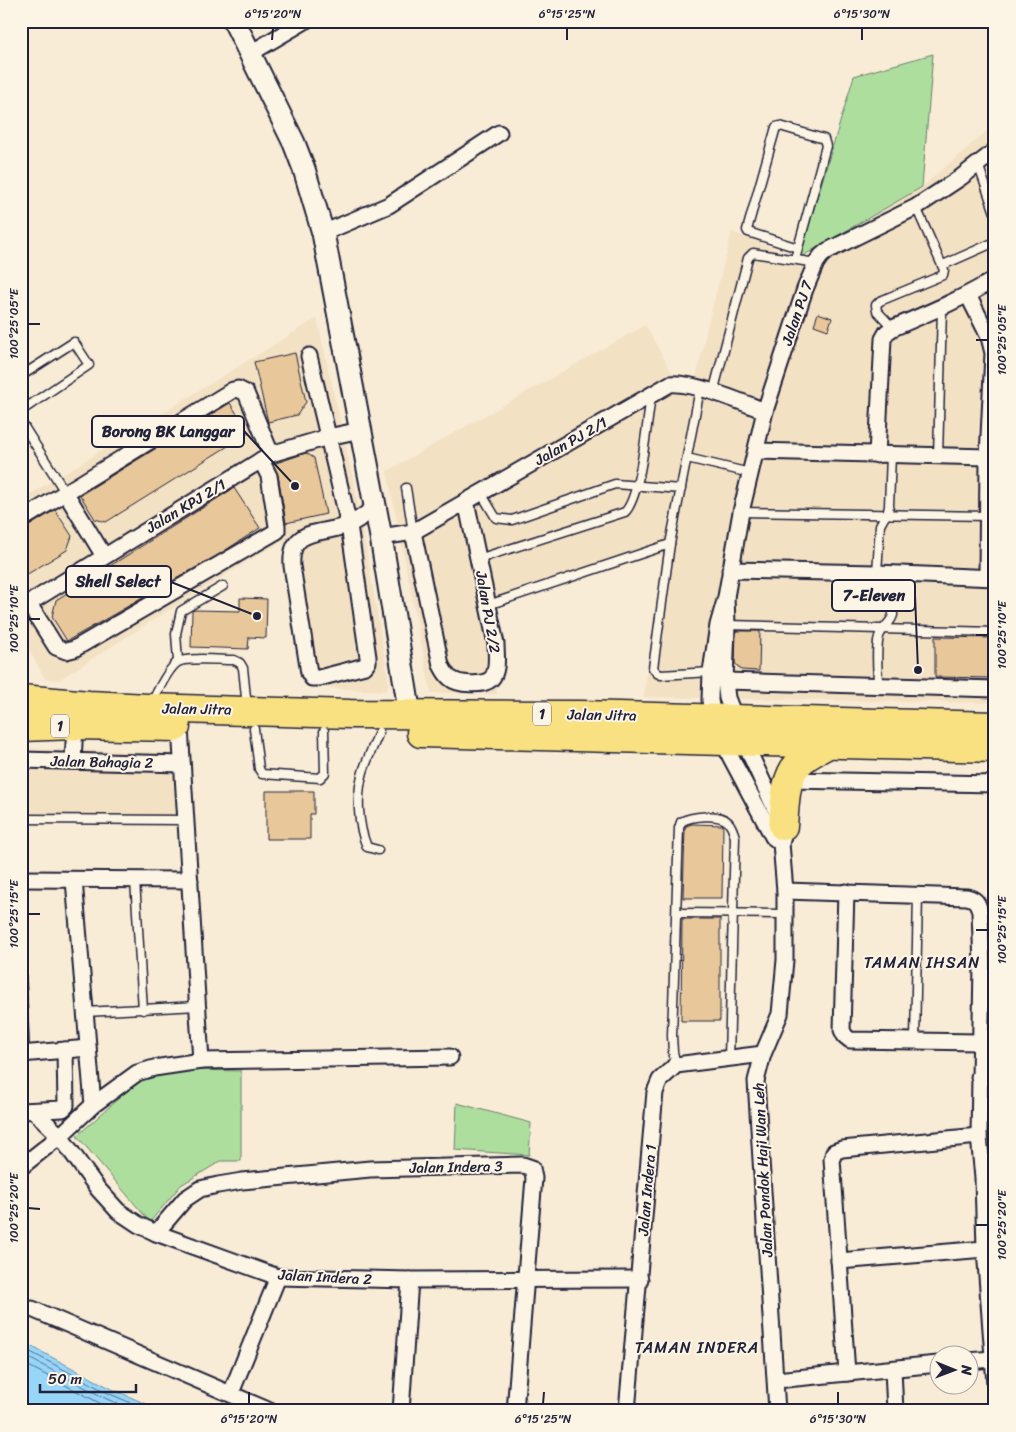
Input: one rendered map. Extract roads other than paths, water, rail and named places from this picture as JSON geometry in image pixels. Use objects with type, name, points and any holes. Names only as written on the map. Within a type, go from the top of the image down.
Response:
[{"type":"highway","name":"1","points":[[21,698],[87,719]]},
{"type":"highway","name":"Jalan Jitra","points":[[87,719],[148,708],[324,731],[995,726]]},
{"type":"highway","name":"Jalan Jitra","points":[[87,719],[180,727],[251,720],[410,715],[581,714],[729,729],[828,744],[995,748]]},
{"type":"highway","name":"1","points":[[21,727],[87,719]]},
{"type":"highway","points":[[782,834],[785,799],[793,772],[805,758],[828,744]]},
{"type":"main road","points":[[234,21],[294,143],[307,177],[324,233],[376,508],[410,715]]},
{"type":"street","points":[[249,54],[304,21]]},
{"type":"street","points":[[324,233],[389,205],[499,133]]},
{"type":"street","name":"Jalan PJ 7","points":[[726,597],[740,512],[765,411],[805,289],[816,263],[821,256],[834,247],[916,207],[960,178],[995,151]]},
{"type":"street","points":[[884,455],[883,339],[886,332],[942,308],[995,279]]},
{"type":"street","points":[[730,570],[884,573],[991,578],[988,516],[993,353],[989,337],[968,295]]},
{"type":"street","points":[[309,356],[349,525],[368,662],[365,666],[319,678],[312,678],[308,674],[292,566],[293,548],[302,537],[349,525],[376,508]]},
{"type":"street","name":"Jalan PJ 2/1","points":[[381,537],[413,532],[670,384],[678,383],[765,411]]},
{"type":"street","points":[[21,520],[233,390],[238,389],[246,393],[266,457],[277,531],[74,649],[66,651],[56,647],[25,606]]},
{"type":"street","name":"Jalan KPJ 2/1","points":[[25,606],[266,457],[328,437],[361,430]]},
{"type":"street","points":[[756,451],[991,457]]},
{"type":"street","points":[[65,492],[104,556]]},
{"type":"street","name":"Jalan PJ 2/2","points":[[413,532],[441,665],[450,678],[462,684],[484,683],[493,674],[496,644],[466,501]]},
{"type":"street","points":[[726,597],[718,625],[711,672],[710,700],[729,729],[773,838],[782,834]]},
{"type":"street","points":[[726,597],[726,681],[729,729]]},
{"type":"street","points":[[726,681],[995,689]]},
{"type":"street","points":[[73,761],[87,719]]},
{"type":"street","points":[[180,727],[201,1061]]},
{"type":"street","name":"Jalan Pondok Haji Wan Leh","points":[[729,729],[782,834],[785,890],[784,960],[780,1014],[758,1067],[756,1081],[778,1411]]},
{"type":"street","name":"Jalan Bahagia 2","points":[[21,760],[182,764]]},
{"type":"street","points":[[790,780],[995,784]]},
{"type":"street","points":[[21,880],[190,880]]},
{"type":"street","points":[[74,880],[93,1105]]},
{"type":"street","points":[[785,890],[968,897],[978,904],[988,965],[979,1042],[979,1136],[989,1179],[985,1249],[995,1384]]},
{"type":"street","points":[[846,892],[842,1030],[845,1036],[850,1040],[979,1042]]},
{"type":"street","points":[[23,1054],[88,1048]]},
{"type":"street","points":[[28,1111],[63,1109],[66,1106],[65,1050]]},
{"type":"street","points":[[676,1064],[763,1054]]},
{"type":"street","points":[[21,1167],[60,1136],[93,1105],[137,1072],[201,1061],[450,1057]]},
{"type":"street","name":"Jalan Indera 1","points":[[627,1411],[655,1092],[660,1080],[676,1064]]},
{"type":"street","points":[[979,1077],[995,1078]]},
{"type":"street","name":"Jalan Indera 2","points":[[28,1111],[60,1136],[98,1189],[118,1211],[139,1225],[156,1233],[278,1277],[410,1280],[640,1280]]},
{"type":"street","points":[[847,1373],[832,1159],[834,1152],[842,1149],[979,1136]]},
{"type":"street","name":"Jalan Indera 3","points":[[156,1233],[185,1199],[200,1189],[218,1185],[370,1169],[523,1166],[532,1168],[534,1178],[515,1411]]},
{"type":"street","points":[[839,1261],[985,1249]]},
{"type":"street","points":[[231,1393],[278,1277]]},
{"type":"street","points":[[401,1411],[410,1280]]},
{"type":"street","points":[[32,1309],[270,1411]]},
{"type":"street","points":[[978,1360],[992,1359]]},
{"type":"street","points":[[776,1380],[928,1365]]},
{"type":"street","points":[[893,1369],[895,1411]]},
{"type":"lane","points":[[795,259],[826,146],[824,138],[780,126],[776,127],[747,230],[748,232],[798,248]]},
{"type":"lane","points":[[978,164],[995,213]]},
{"type":"lane","points":[[893,328],[877,311],[876,305],[880,301],[943,275],[943,265],[916,207]]},
{"type":"lane","points":[[943,265],[995,242]]},
{"type":"lane","points":[[711,672],[661,675],[653,668],[670,544],[687,458],[748,258],[753,253],[816,263]]},
{"type":"lane","points":[[938,457],[942,308]]},
{"type":"lane","points":[[21,376],[74,342],[89,366],[21,411]]},
{"type":"lane","points":[[478,559],[625,512],[632,503],[637,485],[651,394]]},
{"type":"lane","points":[[21,422],[65,492]]},
{"type":"lane","points":[[878,685],[878,640],[893,615],[884,573],[880,525],[889,506],[884,455]]},
{"type":"lane","points":[[687,458],[750,473]]},
{"type":"lane","points":[[481,493],[496,518],[512,520],[611,486],[637,485],[681,489]]},
{"type":"lane","points":[[406,488],[413,532]]},
{"type":"lane","points":[[740,512],[988,516]]},
{"type":"lane","points":[[488,605],[670,544]]},
{"type":"lane","points":[[178,661],[176,634],[181,611],[223,586]]},
{"type":"lane","points":[[727,625],[995,632]]},
{"type":"lane","points":[[148,708],[178,661],[234,660],[240,663],[244,676],[259,770],[262,774],[320,778],[326,773],[324,731]]},
{"type":"lane","points":[[378,850],[367,847],[362,834],[360,790],[363,772],[379,732]]},
{"type":"lane","points":[[676,1064],[672,1052],[672,1036],[679,828],[681,822],[694,816],[728,820],[735,837],[729,1058]]},
{"type":"lane","points":[[21,819],[186,820]]},
{"type":"lane","points":[[134,880],[143,1010]]},
{"type":"lane","points":[[915,1040],[918,894]]},
{"type":"lane","points":[[677,913],[732,912],[784,914]]},
{"type":"lane","points":[[21,971],[23,1054]]},
{"type":"lane","points":[[85,1012],[198,1006]]},
{"type":"water","points":[[21,1341],[112,1389],[162,1411],[21,1411]]},
{"type":"place","name":"Borong BK Langgar","points":[[295,486]]},
{"type":"place","name":"Shell Select","points":[[257,616]]},
{"type":"place","name":"7-Eleven","points":[[918,670]]},
{"type":"district","name":"TAMAN IHSAN","points":[[922,962]]},
{"type":"district","name":"TAMAN INDERA","points":[[697,1347]]}]
